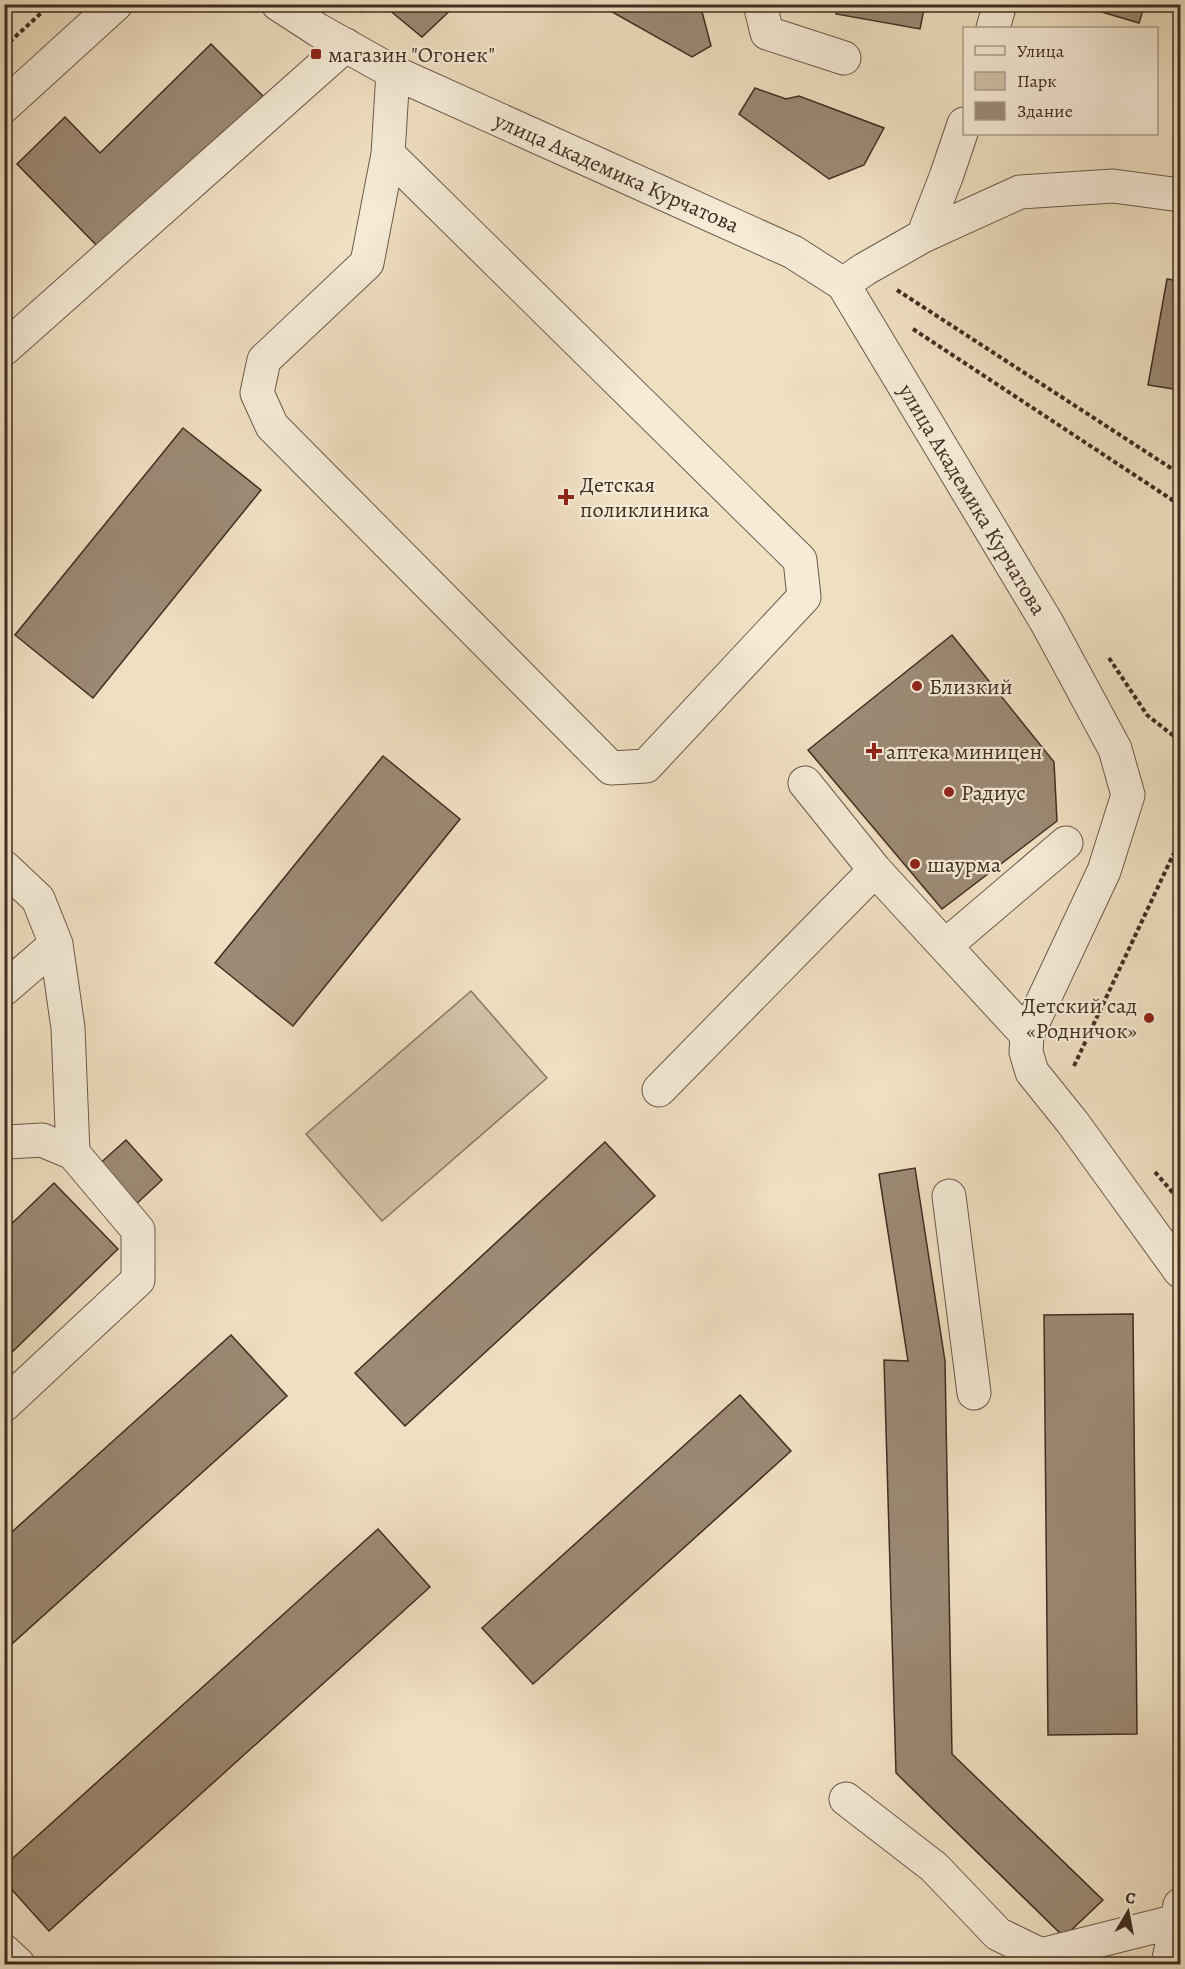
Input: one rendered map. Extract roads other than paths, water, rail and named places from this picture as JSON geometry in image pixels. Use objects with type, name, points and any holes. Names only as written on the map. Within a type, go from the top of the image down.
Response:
[{"type":"street","points":[[4,106],[116,4]]},
{"type":"street","name":"улица Академика Курчатова","points":[[278,4],[393,72],[793,252],[854,276],[1115,749],[1128,795],[1104,871],[1027,1035]]},
{"type":"street","points":[[760,4],[767,33],[844,58]]},
{"type":"street","points":[[993,27],[1000,4]]},
{"type":"street","points":[[4,349],[346,45]]},
{"type":"street","points":[[388,154],[801,560],[804,597],[646,766],[610,768],[272,426],[257,393],[264,360],[367,263],[388,154],[393,72]]},
{"type":"street","points":[[923,236],[963,127]]},
{"type":"street","points":[[854,276],[923,236],[1020,192],[1113,186],[1180,195]]},
{"type":"street","points":[[805,783],[875,870],[1027,1035],[1026,1052],[1032,1072],[1073,1123],[1180,1271]]},
{"type":"street","points":[[945,946],[1066,843]]},
{"type":"street","points":[[4,867],[38,899],[56,944],[68,1028],[73,1153]]},
{"type":"street","points":[[659,1090],[875,870]]},
{"type":"street","points":[[4,989],[56,944]]},
{"type":"street","points":[[4,1144],[42,1140],[73,1153],[138,1230],[138,1280],[4,1405]]},
{"type":"street","points":[[949,1196],[974,1393]]},
{"type":"street","points":[[846,1799],[934,1867],[998,1934],[1041,1955],[1178,1913],[1168,1965]]},
{"type":"street","points":[[4,1951],[18,1965]]},
{"type":"place","name":"магазин \"Огонек\"","points":[[316,54]]},
{"type":"place","name":"Детская поликлиника","points":[[566,497]]},
{"type":"place","name":"Близкий","points":[[917,686]]},
{"type":"place","name":"аптека миницен","points":[[874,751]]},
{"type":"place","name":"Радиус","points":[[949,792]]},
{"type":"place","name":"шаурма","points":[[915,864]]},
{"type":"place","name":"Детский сад «Родничок»","points":[[1149,1018]]}]
